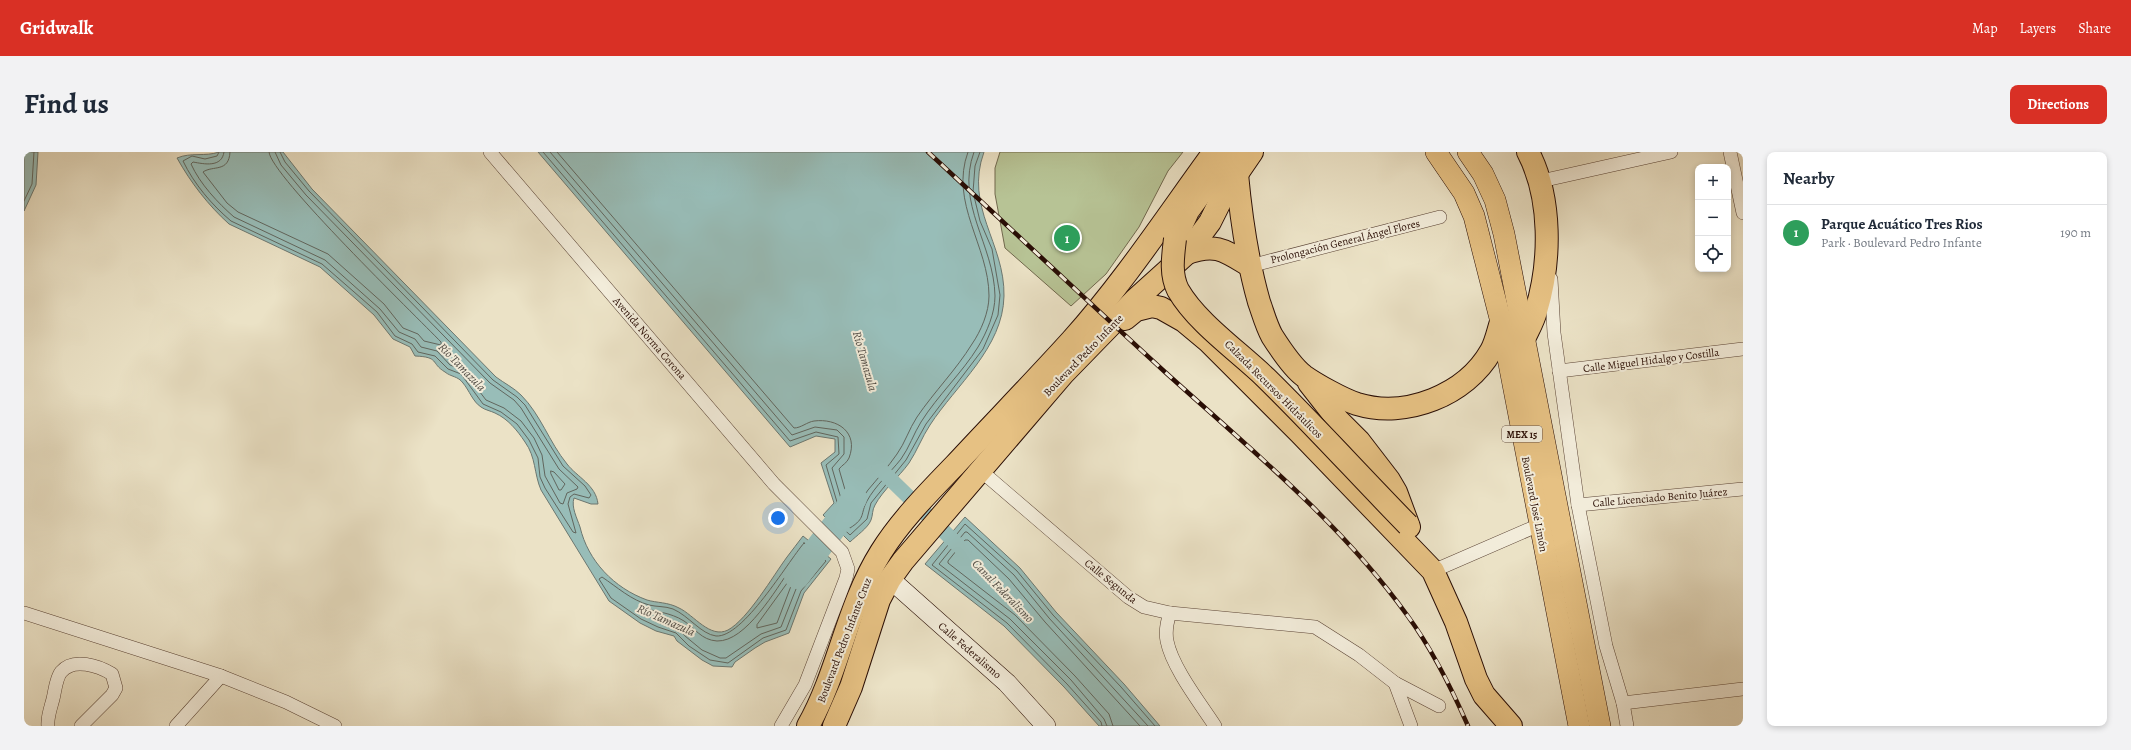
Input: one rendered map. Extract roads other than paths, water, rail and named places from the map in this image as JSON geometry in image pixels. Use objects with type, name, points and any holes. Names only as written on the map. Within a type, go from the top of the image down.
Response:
[{"type":"highway","points":[[1175,238],[1195,152]]},
{"type":"highway","name":"Boulevard Pedro Infante","points":[[909,555],[1063,374],[1135,300],[1175,238],[1214,152]]},
{"type":"highway","points":[[1175,238],[1188,211],[1231,152]]},
{"type":"highway","name":"Boulevard Pedro Infante","points":[[893,534],[941,479],[1073,339],[1117,287],[1175,238],[1210,222],[1237,174],[1252,152]]},
{"type":"highway","points":[[1524,339],[1536,312],[1545,263],[1546,222],[1541,184],[1528,152]]},
{"type":"highway","points":[[1237,174],[1242,224],[1250,266],[1263,314],[1271,334],[1338,420],[1359,441],[1396,492],[1412,530]]},
{"type":"highway","points":[[1175,238],[1202,248],[1221,249],[1250,266]]},
{"type":"highway","name":"Calzada Recursos Hidráulicos","points":[[1175,238],[1172,262],[1174,276],[1177,287],[1184,300],[1196,314],[1274,386],[1412,530],[1433,571],[1456,622],[1476,679],[1484,695],[1511,726]]},
{"type":"highway","name":"Calzada Recursos Hidráulicos","points":[[1063,374],[1090,351],[1112,329],[1136,310],[1144,307],[1161,308],[1184,321],[1208,341],[1300,433],[1433,571]]},
{"type":"highway","points":[[1303,375],[1358,404],[1380,407],[1425,403],[1447,394],[1467,379],[1480,366],[1492,350],[1501,322]]},
{"type":"highway","points":[[1359,441],[1362,423],[1370,414],[1380,407]]},
{"type":"highway","name":"Boulevard Pedro Infante Cruz","points":[[808,726],[820,704],[856,600],[880,552],[893,534]]},
{"type":"highway","name":"Boulevard Pedro Infante Cruz","points":[[834,726],[851,687],[879,600],[890,579],[909,555]]},
{"type":"main road","name":"Boulevard José Limón","points":[[1436,152],[1464,193],[1474,216],[1501,322],[1579,726]]},
{"type":"main road","name":"Boulevard José Limón","points":[[1468,152],[1482,174],[1495,200],[1504,234],[1600,726]]},
{"type":"main road","name":"Calle Federalismo","points":[[890,579],[1007,683],[1046,726]]},
{"type":"main road","points":[[1583,639],[1604,688],[1611,726]]},
{"type":"street","name":"Avenida Norma Corona","points":[[490,152],[774,484],[811,523],[842,552],[848,569],[846,578],[805,685],[782,726]]},
{"type":"street","points":[[1627,726],[1623,703],[1606,646],[1578,505],[1559,371],[1550,291],[1555,220],[1552,208],[1541,184],[1670,152]]},
{"type":"street","points":[[1730,152],[1743,213]]},
{"type":"street","name":"Prolongación General Ángel Flores","points":[[1250,266],[1440,216]]},
{"type":"street","name":"Calle Miguel Hidalgo y Costilla","points":[[1559,371],[1743,349]]},
{"type":"street","name":"Calle Segunda","points":[[980,470],[1128,597],[1144,607],[1170,613],[1316,627],[1359,654],[1395,683],[1439,706]]},
{"type":"street","name":"Calle Licenciado Benito Juárez","points":[[1578,505],[1743,489]]},
{"type":"street","points":[[1433,571],[1539,525]]},
{"type":"street","points":[[24,613],[221,676],[286,702],[335,726]]},
{"type":"street","points":[[1170,613],[1166,629],[1166,640],[1172,658],[1215,726]]},
{"type":"street","points":[[48,726],[60,673],[66,667],[83,664],[106,670],[112,674],[116,688],[112,695],[80,726]]},
{"type":"street","points":[[176,726],[221,676]]},
{"type":"street","points":[[1395,683],[1411,726]]},
{"type":"street","points":[[1623,703],[1743,689]]},
{"type":"water","points":[[24,152],[38,152],[36,185],[24,211]]},
{"type":"water","points":[[219,152],[283,152],[312,189],[496,377],[521,395],[540,420],[561,456],[571,469],[590,486],[597,497],[598,504],[591,504],[574,498],[573,505],[589,551],[604,572],[613,581],[635,595],[647,600],[675,606],[685,611],[709,629],[721,632],[728,630],[744,617],[803,536],[831,559],[804,593],[789,633],[765,642],[735,662],[732,667],[713,666],[702,660],[677,641],[674,636],[656,631],[640,623],[609,601],[541,490],[529,448],[512,425],[500,415],[478,405],[461,381],[440,369],[432,359],[415,356],[410,347],[393,339],[374,315],[320,267],[229,224],[200,193],[177,158],[188,155]]},
{"type":"water","points":[[538,152],[984,152],[979,172],[979,190],[982,208],[1003,277],[1004,296],[1002,315],[996,332],[987,349],[930,425],[909,463],[878,499],[874,507],[872,518],[865,529],[850,542],[823,515],[834,503],[821,463],[835,452],[835,439],[816,436],[790,447]]},
{"type":"water","points":[[965,517],[1020,568],[1056,612],[1124,684],[1160,726],[1099,726],[1064,687],[1004,626],[925,564]]},
{"type":"waterway","name":"Canal Federalismo","points":[[879,468],[964,551]]},
{"type":"waterway","name":"Río Tamazula","points":[[797,576],[849,507],[854,498]]},
{"type":"railway","points":[[928,152],[1135,345],[1261,458],[1353,548],[1381,581],[1425,641],[1455,697],[1468,726]]},
{"type":"place","name":"Parque Acuático Tres Rios","points":[[1067,238]]}]
